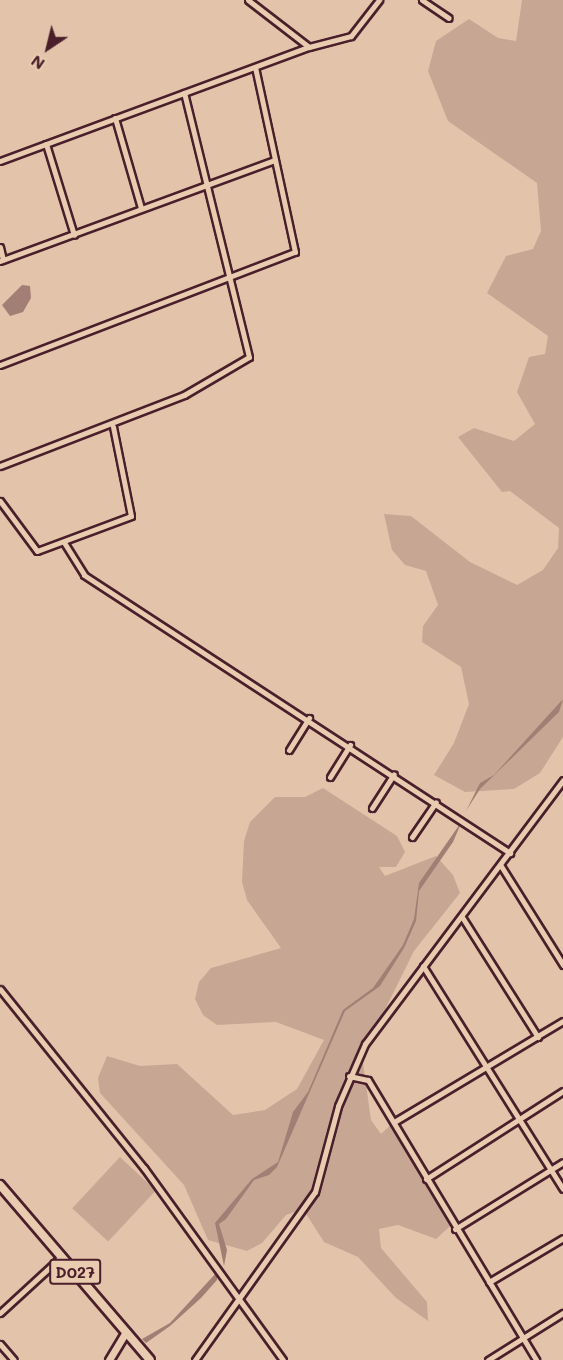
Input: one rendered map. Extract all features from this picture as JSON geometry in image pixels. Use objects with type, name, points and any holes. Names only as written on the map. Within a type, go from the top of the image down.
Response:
[{"type":"main road","name":"D027","points":[[0,1185],[150,1360]]},
{"type":"street","points":[[248,0],[309,47]]},
{"type":"street","points":[[0,161],[309,47],[356,33],[379,0]]},
{"type":"street","points":[[422,0],[449,18]]},
{"type":"street","points":[[0,365],[295,252],[255,67]]},
{"type":"street","points":[[0,466],[112,427],[210,384],[249,357],[209,184],[183,93]]},
{"type":"street","points":[[115,118],[141,208]]},
{"type":"street","points":[[46,144],[75,235]]},
{"type":"street","points":[[0,247],[2,261],[275,160]]},
{"type":"street","points":[[0,501],[29,547],[47,550],[131,516],[112,427]]},
{"type":"street","points":[[65,544],[84,575],[309,718],[510,853]]},
{"type":"street","points":[[289,750],[309,718]]},
{"type":"street","points":[[330,777],[350,745]]},
{"type":"street","points":[[372,808],[394,774]]},
{"type":"street","points":[[195,1360],[315,1192],[349,1076],[365,1044],[501,866],[563,780]]},
{"type":"street","points":[[412,837],[436,802]]},
{"type":"street","points":[[501,866],[563,965]]},
{"type":"street","points":[[462,917],[538,1038]]},
{"type":"street","points":[[423,966],[563,1189]]},
{"type":"street","points":[[0,989],[116,1132],[283,1360]]},
{"type":"street","points":[[394,1122],[488,1070],[563,1021]]},
{"type":"street","points":[[349,1076],[368,1080],[455,1229],[536,1360]]},
{"type":"street","points":[[426,1179],[563,1091]]},
{"type":"street","points":[[455,1229],[563,1162]]},
{"type":"street","points":[[489,1282],[563,1238]]},
{"type":"street","points":[[0,1313],[61,1257]]},
{"type":"street","points":[[488,1360],[563,1313]]},
{"type":"street","points":[[110,1360],[126,1332]]},
{"type":"street","points":[[0,1344],[14,1360]]},
{"type":"shaded area","points":[[522,0],[563,0],[563,737],[540,773],[514,789],[465,792],[434,775],[454,743],[469,704],[461,667],[422,642],[423,626],[438,605],[426,571],[405,565],[392,550],[384,514],[411,516],[470,562],[517,585],[543,570],[558,548],[559,528],[510,491],[502,492],[458,437],[474,428],[514,441],[535,424],[517,392],[529,357],[545,354],[548,336],[487,293],[506,256],[533,249],[541,231],[537,183],[448,121],[428,71],[436,41],[469,19],[498,38],[516,41]]},
{"type":"shaded area","points":[[22,285],[30,286],[31,298],[23,312],[10,316],[2,305]]},
{"type":"shaded area","points":[[563,699],[559,712],[480,789],[466,811],[480,783],[494,775]]},
{"type":"shaded area","points":[[323,788],[397,836],[405,852],[396,867],[379,867],[385,876],[436,856],[453,875],[460,893],[414,951],[362,1056],[371,1120],[381,1134],[394,1122],[458,1219],[436,1239],[398,1225],[379,1229],[381,1248],[427,1302],[428,1321],[396,1298],[358,1257],[324,1242],[303,1209],[286,1215],[262,1243],[247,1251],[208,1240],[184,1185],[100,1093],[98,1078],[107,1056],[140,1066],[177,1064],[233,1115],[265,1110],[297,1089],[324,1040],[276,1022],[217,1025],[203,1015],[195,999],[199,982],[211,968],[281,948],[247,900],[242,882],[244,841],[250,822],[275,797],[305,797]]},
{"type":"shaded area","points":[[462,821],[453,842],[419,891],[416,921],[404,948],[380,986],[345,1011],[277,1167],[269,1175],[254,1180],[226,1219],[219,1224],[227,1250],[224,1266],[215,1223],[252,1179],[278,1162],[293,1112],[308,1092],[343,1010],[373,988],[403,945],[414,919],[419,883]]},
{"type":"shaded area","points":[[120,1157],[156,1190],[108,1242],[72,1208]]},
{"type":"shaded area","points":[[217,1272],[217,1280],[170,1326],[146,1343],[142,1339],[170,1323]]}]
